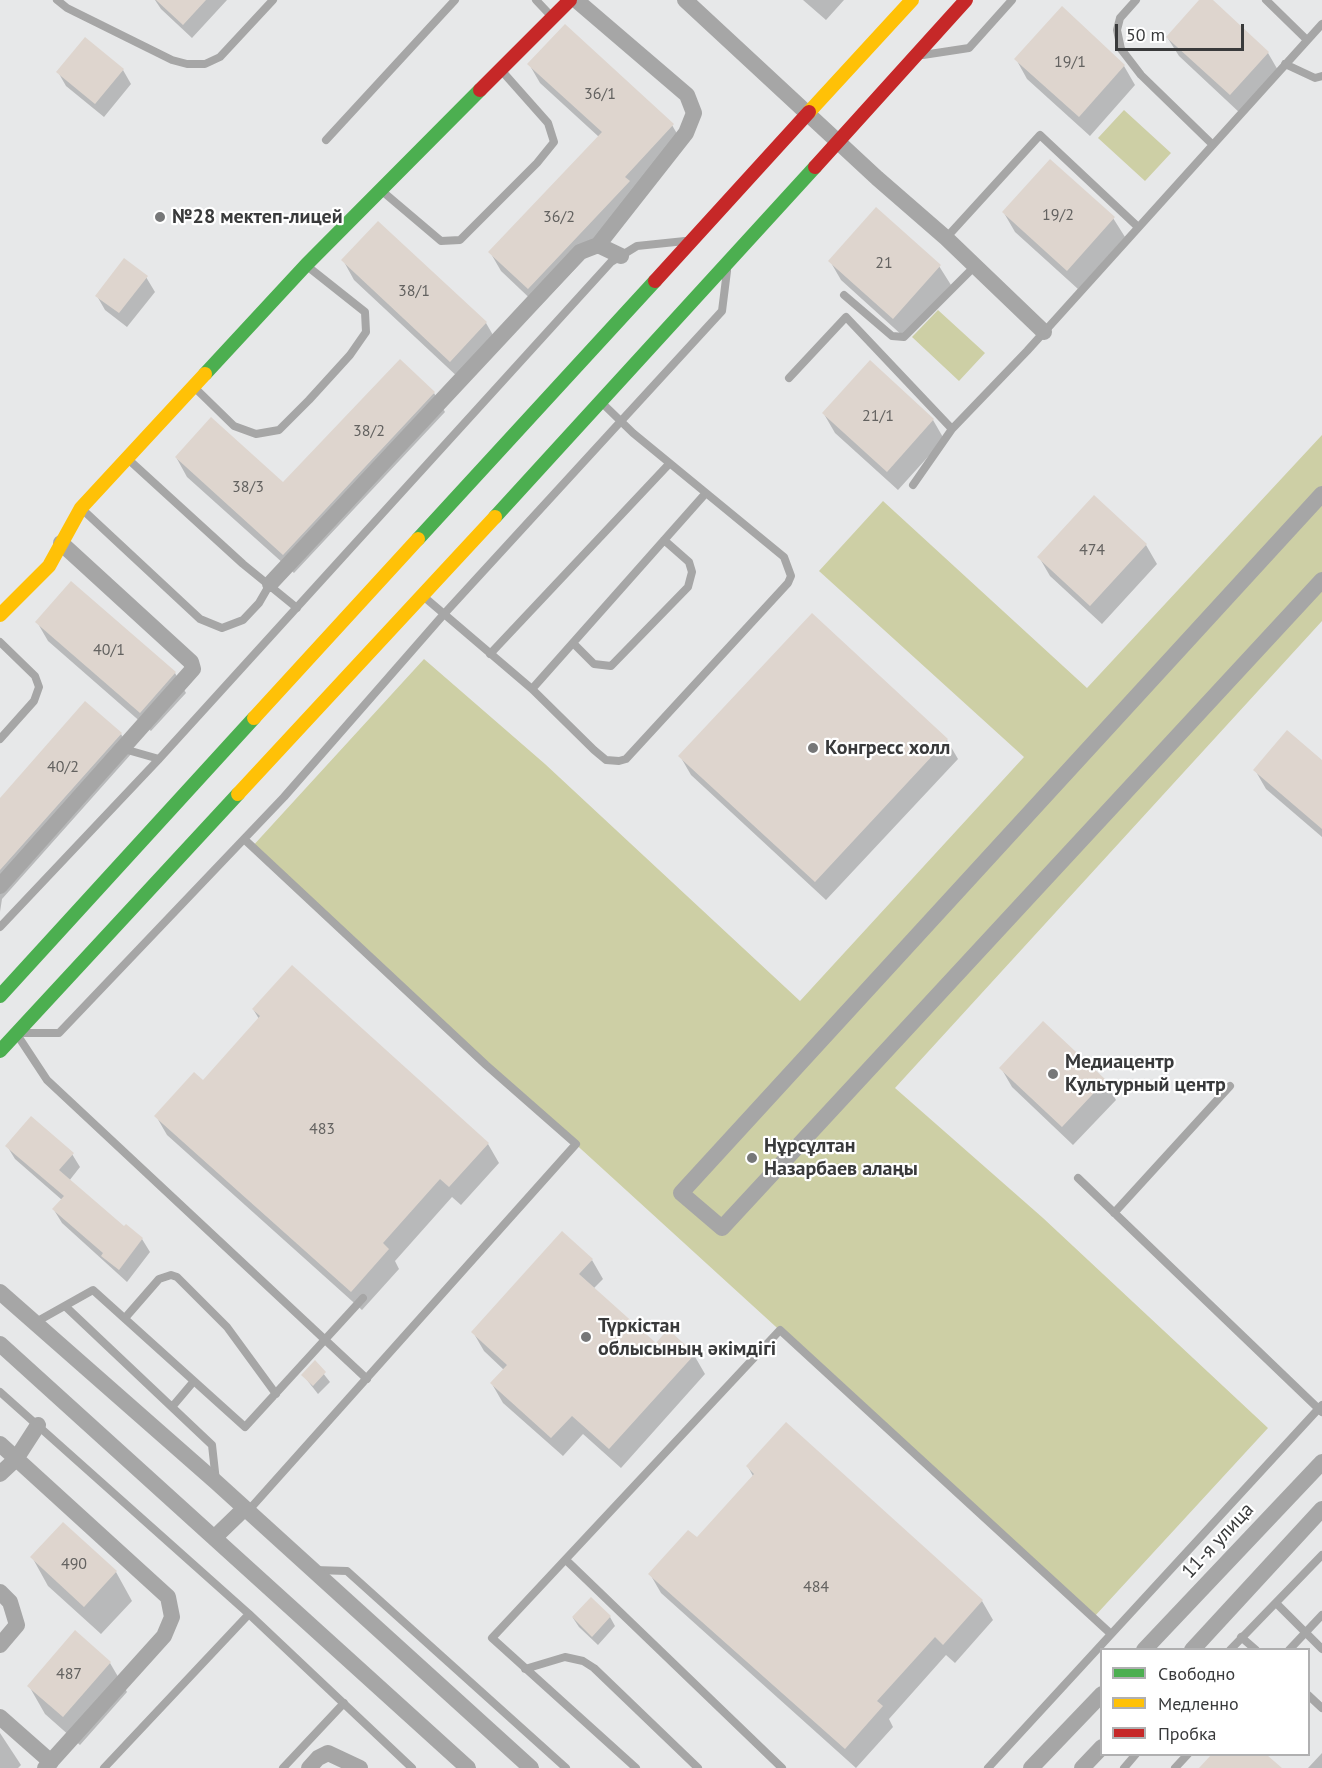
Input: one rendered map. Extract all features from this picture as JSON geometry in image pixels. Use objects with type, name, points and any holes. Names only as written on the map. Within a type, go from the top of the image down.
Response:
[{"type":"street","points":[[0,615],[49,566],[81,508],[127,458],[306,265],[570,0]]},
{"type":"street","points":[[270,584],[580,252],[598,245],[686,133],[694,112],[687,95],[576,0]]},
{"type":"street","points":[[685,0],[946,238],[1044,332]]},
{"type":"street","points":[[0,996],[912,0]]},
{"type":"street","points":[[0,1053],[421,594],[601,402],[729,258],[966,0]]},
{"type":"street","points":[[598,245],[621,256]]},
{"type":"street","points":[[1322,494],[681,1193],[722,1228],[1322,580]]},
{"type":"street","points":[[0,886],[192,673],[191,662],[61,543]]},
{"type":"street","points":[[0,1281],[36,1322]]},
{"type":"street","points":[[0,1292],[216,1482],[531,1768]]},
{"type":"street","points":[[0,1344],[468,1768]]},
{"type":"street","points":[[0,1474],[16,1459],[38,1425]]},
{"type":"street","points":[[0,1444],[168,1597],[172,1617],[164,1636],[48,1765],[0,1717]]},
{"type":"street","name":"11-я улица","points":[[1146,1648],[1322,1462]]},
{"type":"street","points":[[214,1538],[246,1509]]},
{"type":"street","points":[[1194,1648],[1322,1509]]},
{"type":"street","points":[[0,1592],[10,1602],[17,1625],[0,1645]]},
{"type":"street","points":[[1032,1768],[1100,1695]]},
{"type":"street","points":[[1082,1768],[1100,1748]]},
{"type":"street","points":[[309,1768],[318,1758],[328,1754],[360,1768]]},
{"type":"lane","points":[[57,0],[67,8],[172,60],[187,64],[205,64],[220,57],[273,0]]},
{"type":"lane","points":[[326,140],[455,0]]},
{"type":"lane","points":[[536,0],[553,17]]},
{"type":"lane","points":[[914,57],[969,48],[1012,0]]},
{"type":"lane","points":[[1136,0],[1120,18],[1117,30],[1121,49],[1141,75],[1212,145]]},
{"type":"lane","points":[[1266,0],[1307,40]]},
{"type":"lane","points":[[913,485],[952,429],[1044,332],[1137,226],[1322,24]]},
{"type":"lane","points":[[1285,64],[1315,78],[1322,76]]},
{"type":"lane","points":[[381,190],[441,241],[459,240],[537,163],[554,142],[548,123],[501,69]]},
{"type":"lane","points":[[946,238],[1040,135],[1137,226]]},
{"type":"lane","points":[[0,927],[159,759],[610,262],[637,246],[691,241]]},
{"type":"lane","points":[[16,1033],[59,1033],[244,839],[444,614],[722,311],[729,258]]},
{"type":"lane","points":[[194,387],[234,426],[256,434],[279,430],[309,400],[350,355],[366,332],[365,312],[306,265]]},
{"type":"lane","points":[[844,295],[892,336],[904,337],[975,266]]},
{"type":"lane","points":[[789,378],[846,317],[952,429]]},
{"type":"lane","points":[[421,594],[532,689],[606,760],[626,759],[789,583],[791,576],[784,557],[669,464],[621,423],[601,402]]},
{"type":"lane","points":[[127,458],[243,564],[297,608]]},
{"type":"lane","points":[[490,654],[669,464]]},
{"type":"lane","points":[[532,689],[705,494]]},
{"type":"lane","points":[[81,508],[200,620],[222,628],[243,620],[259,603],[270,584]]},
{"type":"lane","points":[[573,643],[594,664],[611,666],[688,587],[692,572],[689,562],[664,540]]},
{"type":"lane","points":[[0,642],[35,675],[39,687],[34,701],[0,739]]},
{"type":"lane","points":[[124,749],[159,759]]},
{"type":"lane","points":[[244,839],[486,1065],[576,1144],[367,1379],[246,1509]]},
{"type":"lane","points":[[16,1033],[47,1080],[367,1379]]},
{"type":"lane","points":[[1114,1213],[1230,1086]]},
{"type":"lane","points":[[988,1768],[1321,1408],[1078,1178]]},
{"type":"lane","points":[[125,1318],[159,1280],[171,1275],[177,1277],[227,1327],[276,1394]]},
{"type":"lane","points":[[36,1322],[93,1290],[245,1427],[363,1298]]},
{"type":"lane","points":[[64,1306],[212,1445],[216,1482]]},
{"type":"lane","points":[[636,1768],[492,1638],[780,1330],[1111,1634]]},
{"type":"lane","points":[[172,1407],[194,1381]]},
{"type":"lane","points":[[0,1392],[249,1614],[412,1768]]},
{"type":"lane","points":[[1232,1648],[1277,1604],[1322,1555]]},
{"type":"lane","points":[[566,1560],[782,1768]]},
{"type":"lane","points":[[312,1570],[347,1571],[566,1768]]},
{"type":"lane","points":[[1277,1604],[1322,1649]]},
{"type":"lane","points":[[104,1768],[249,1614]]},
{"type":"lane","points":[[1291,1648],[1322,1615]]},
{"type":"lane","points":[[1241,1637],[1254,1648]]},
{"type":"lane","points":[[525,1669],[565,1657],[583,1661],[594,1668],[698,1768]]},
{"type":"lane","points":[[1310,1697],[1322,1708]]},
{"type":"lane","points":[[283,1768],[344,1703]]},
{"type":"lane","points":[[1124,1768],[1135,1756]]},
{"type":"lane","points":[[1175,1768],[1187,1756]]},
{"type":"green space","points":[[1124,110],[1171,153],[1145,181],[1098,138]]},
{"type":"green space","points":[[938,310],[985,353],[959,381],[912,337]]},
{"type":"green space","points":[[1322,435],[1322,621],[895,1088],[1043,1218],[1268,1428],[1094,1617],[251,848],[424,659],[545,764],[800,1001],[1024,757],[819,571],[883,501],[1087,688]]},
{"type":"building","points":[[156,0],[206,0],[183,25]]},
{"type":"building","points":[[1199,0],[1213,0],[1269,52],[1230,95],[1166,37]]},
{"type":"building","points":[[1062,6],[1125,65],[1079,117],[1014,59]]},
{"type":"building","points":[[565,24],[674,124],[625,177],[630,181],[528,289],[488,252],[602,132],[527,64]]},
{"type":"building","points":[[85,37],[124,69],[95,104],[56,72]]},
{"type":"building","points":[[1050,159],[1115,217],[1067,271],[1002,212]]},
{"type":"building","points":[[876,207],[941,265],[893,319],[828,261]]},
{"type":"building","points":[[378,221],[487,322],[450,362],[341,260]]},
{"type":"building","points":[[124,258],[148,276],[119,313],[95,296]]},
{"type":"building","points":[[400,359],[435,392],[283,555],[175,457],[211,417],[283,482]]},
{"type":"building","points":[[870,360],[934,419],[887,472],[822,413]]},
{"type":"building","points":[[1094,495],[1147,544],[1090,606],[1037,557]]},
{"type":"building","points":[[71,581],[176,672],[140,713],[35,622]]},
{"type":"building","name":"Конгресс холл","points":[[812,613],[948,739],[815,882],[678,756]]},
{"type":"building","points":[[85,701],[122,733],[0,870],[0,798]]},
{"type":"building","points":[[1287,730],[1322,760],[1322,829],[1253,770]]},
{"type":"building","points":[[292,965],[489,1143],[449,1187],[440,1179],[383,1243],[389,1249],[351,1292],[154,1116],[194,1072],[203,1080],[260,1016],[252,1009]]},
{"type":"building","name":"Медиацентр Культурный центр","points":[[1043,1021],[1106,1080],[1062,1127],[999,1068]]},
{"type":"building","points":[[31,1116],[74,1153],[59,1170],[124,1226],[126,1224],[143,1238],[119,1270],[52,1209],[64,1196],[5,1146]]},
{"type":"building","name":"Түркістан облысының әкімдігі","points":[[562,1231],[593,1259],[579,1274],[656,1343],[668,1329],[695,1354],[609,1449],[572,1416],[551,1438],[490,1383],[507,1365],[471,1332]]},
{"type":"building","points":[[315,1360],[326,1372],[313,1386],[301,1375]]},
{"type":"building","points":[[786,1422],[983,1600],[943,1645],[935,1637],[877,1701],[883,1706],[845,1749],[648,1574],[688,1530],[697,1537],[754,1474],[746,1466]]},
{"type":"building","points":[[63,1522],[117,1571],[84,1607],[30,1557]]},
{"type":"building","points":[[591,1597],[611,1616],[592,1637],[572,1617]]},
{"type":"building","points":[[75,1630],[111,1662],[63,1717],[27,1686]]},
{"type":"building","points":[[1210,1756],[1268,1756],[1282,1768],[1199,1768]]},
{"type":"traffic: fast","points":[[205,374],[306,265],[480,90]]},
{"type":"traffic: fast","points":[[495,517],[815,167]]},
{"type":"traffic: fast","points":[[418,539],[655,281]]},
{"type":"traffic: fast","points":[[0,996],[254,718]]},
{"type":"traffic: fast","points":[[0,1051],[238,794]]},
{"type":"traffic: slow","points":[[809,112],[912,0]]},
{"type":"traffic: slow","points":[[0,615],[49,566],[81,508],[205,374]]},
{"type":"traffic: slow","points":[[238,794],[495,517]]},
{"type":"traffic: slow","points":[[254,718],[418,539]]},
{"type":"traffic: jam","points":[[480,90],[570,0]]},
{"type":"traffic: jam","points":[[815,167],[966,0]]},
{"type":"traffic: jam","points":[[655,281],[809,112]]},
{"type":"place","name":"№28 мектеп-лицей","points":[[160,217]]},
{"type":"place","name":"Конгресс холл","points":[[813,748]]},
{"type":"place","name":"Медиацентр Культурный центр","points":[[1053,1074]]},
{"type":"place","name":"Нұрсұлтан Назарбаев алаңы","points":[[752,1158]]},
{"type":"place","name":"Түркістан облысының әкімдігі","points":[[586,1337]]}]
